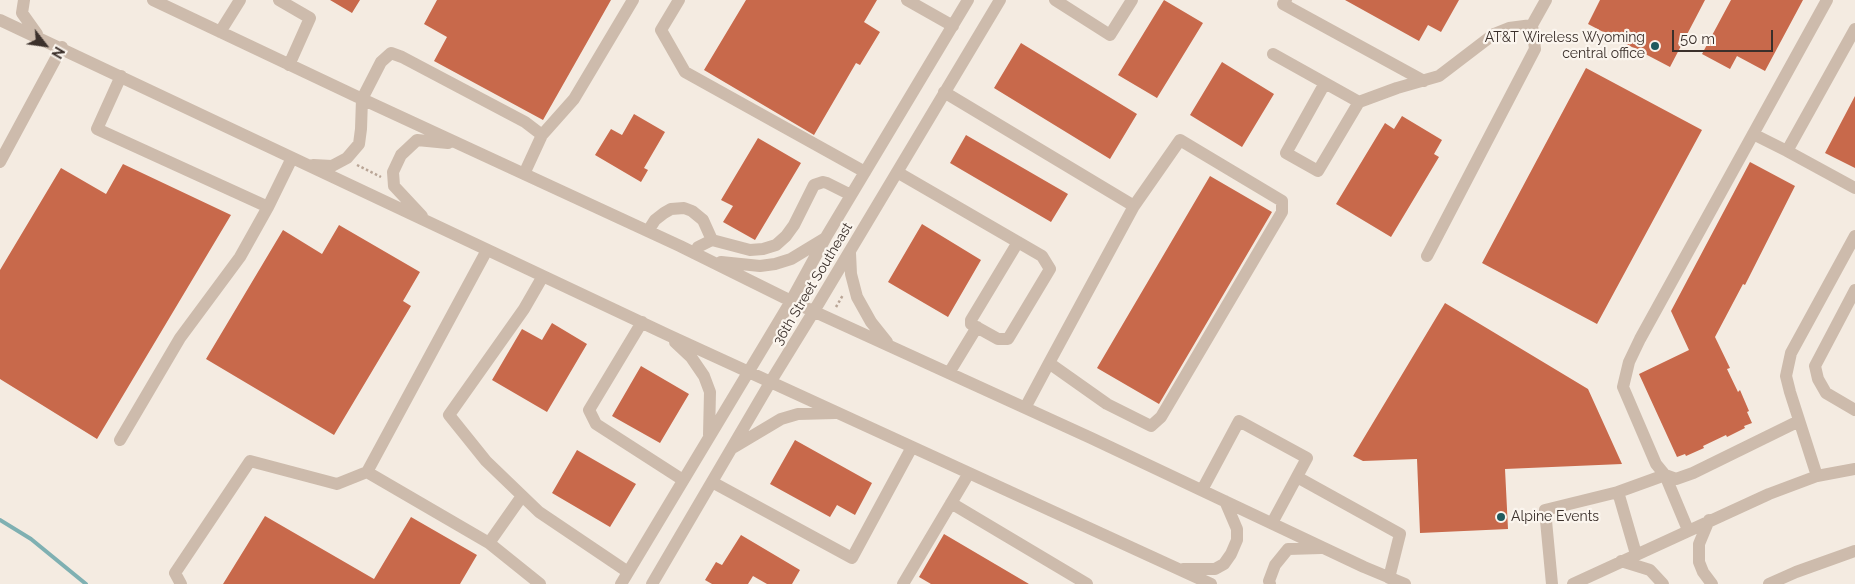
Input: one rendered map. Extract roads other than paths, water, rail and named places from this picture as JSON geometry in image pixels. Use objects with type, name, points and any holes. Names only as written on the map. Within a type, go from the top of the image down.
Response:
[{"type":"street","points":[[24,0],[22,14],[40,38]]},
{"type":"street","points":[[153,0],[458,144],[648,231],[791,301],[1405,584]]},
{"type":"street","points":[[220,32],[240,0]]},
{"type":"street","points":[[279,0],[310,18],[289,65]]},
{"type":"street","points":[[524,174],[542,135],[574,99],[633,0]]},
{"type":"street","points":[[679,0],[661,30],[685,72],[866,172]]},
{"type":"street","points":[[907,0],[953,26]]},
{"type":"street","name":"36th Street Southeast","points":[[621,584],[791,301],[826,238],[968,0]]},
{"type":"street","name":"36th Street Southeast","points":[[653,584],[771,381],[1000,0]]},
{"type":"street","points":[[1055,0],[1110,35],[1132,0]]},
{"type":"street","points":[[1286,0],[1283,4],[1424,80]]},
{"type":"street","points":[[1427,256],[1534,49],[1532,24],[1546,0]]},
{"type":"street","points":[[1688,530],[1666,475],[1656,464],[1622,387],[1629,362],[1640,339],[1827,0]]},
{"type":"street","points":[[0,20],[62,47],[305,165],[668,335],[748,370],[1211,584]]},
{"type":"street","points":[[1325,83],[1286,153],[1318,171],[1359,102],[1397,88],[1439,76],[1494,34],[1510,28],[1532,24]]},
{"type":"street","points":[[1787,151],[1855,29]]},
{"type":"street","points":[[0,162],[62,47]]},
{"type":"street","points":[[305,165],[332,166],[347,158],[359,144],[362,99],[382,62],[391,53],[525,122],[542,135]]},
{"type":"street","points":[[1273,54],[1359,102]]},
{"type":"street","points":[[121,76],[97,129],[268,208]]},
{"type":"street","points":[[944,92],[1134,206]]},
{"type":"street","points":[[1753,134],[1855,188]]},
{"type":"street","points":[[427,222],[394,186],[393,172],[401,155],[417,140],[458,144]]},
{"type":"street","points":[[1025,408],[1049,363],[1134,206],[1180,140],[1282,201],[1282,212],[1161,417],[1150,426],[1107,404],[1049,363]]},
{"type":"street","points":[[120,440],[180,338],[240,257],[268,208],[292,158]]},
{"type":"street","points":[[897,172],[1018,242],[1042,256],[1050,269],[1008,339],[998,339],[971,324],[971,320],[1018,242]]},
{"type":"street","points":[[695,254],[698,247],[712,240],[750,250],[763,249],[776,244],[786,236],[794,225],[814,185],[823,182],[827,183],[851,196]]},
{"type":"street","points":[[648,231],[664,213],[671,209],[684,208],[692,211],[703,220],[712,240]]},
{"type":"street","points":[[1817,476],[1786,376],[1791,353],[1855,236]]},
{"type":"street","points":[[712,262],[760,266],[775,264],[791,259],[826,238]]},
{"type":"street","points":[[182,584],[175,573],[250,462],[337,484],[367,472],[487,250]]},
{"type":"street","points":[[850,251],[851,274],[856,297],[871,322],[891,346]]},
{"type":"street","points":[[543,276],[524,309],[449,415],[486,461],[539,512],[628,572]]},
{"type":"street","points":[[1855,290],[1816,366],[1818,379],[1826,393],[1855,410]]},
{"type":"street","points":[[642,322],[589,410],[596,424],[683,480]]},
{"type":"street","points":[[949,373],[977,327]]},
{"type":"street","points":[[668,335],[691,357],[704,376],[710,392],[709,436]]},
{"type":"street","points":[[732,448],[781,419],[798,414],[838,413]]},
{"type":"street","points":[[1202,490],[1239,421],[1307,458],[1272,523]]},
{"type":"street","points":[[1552,584],[1545,510],[1618,492],[1666,475],[1676,479],[1693,474],[1799,421]]},
{"type":"street","points":[[712,482],[852,558],[912,447]]},
{"type":"street","points":[[1573,584],[1769,494],[1817,476],[1855,469]]},
{"type":"street","points":[[367,472],[489,543],[540,584]]},
{"type":"street","points":[[903,584],[969,473]]},
{"type":"street","points":[[1297,477],[1400,534],[1389,578]]},
{"type":"street","points":[[1618,492],[1636,554]]},
{"type":"street","points":[[489,543],[522,496]]},
{"type":"street","points":[[1180,569],[1215,569],[1224,564],[1231,554],[1237,540],[1237,529],[1225,501]]},
{"type":"street","points":[[951,503],[1087,584]]},
{"type":"street","points":[[1710,520],[1699,544],[1699,562],[1703,572],[1712,584]]},
{"type":"street","points":[[1270,584],[1269,581],[1275,565],[1288,549],[1324,548]]},
{"type":"street","points":[[1769,584],[1796,572],[1855,551]]},
{"type":"street","points":[[1621,561],[1650,570],[1663,584]]},
{"type":"waterway","points":[[0,520],[31,539],[86,584]]},
{"type":"place","name":"AT&T Wireless Wyoming central office","points":[[1655,46]]},
{"type":"place","name":"Alpine Events","points":[[1501,517]]}]
